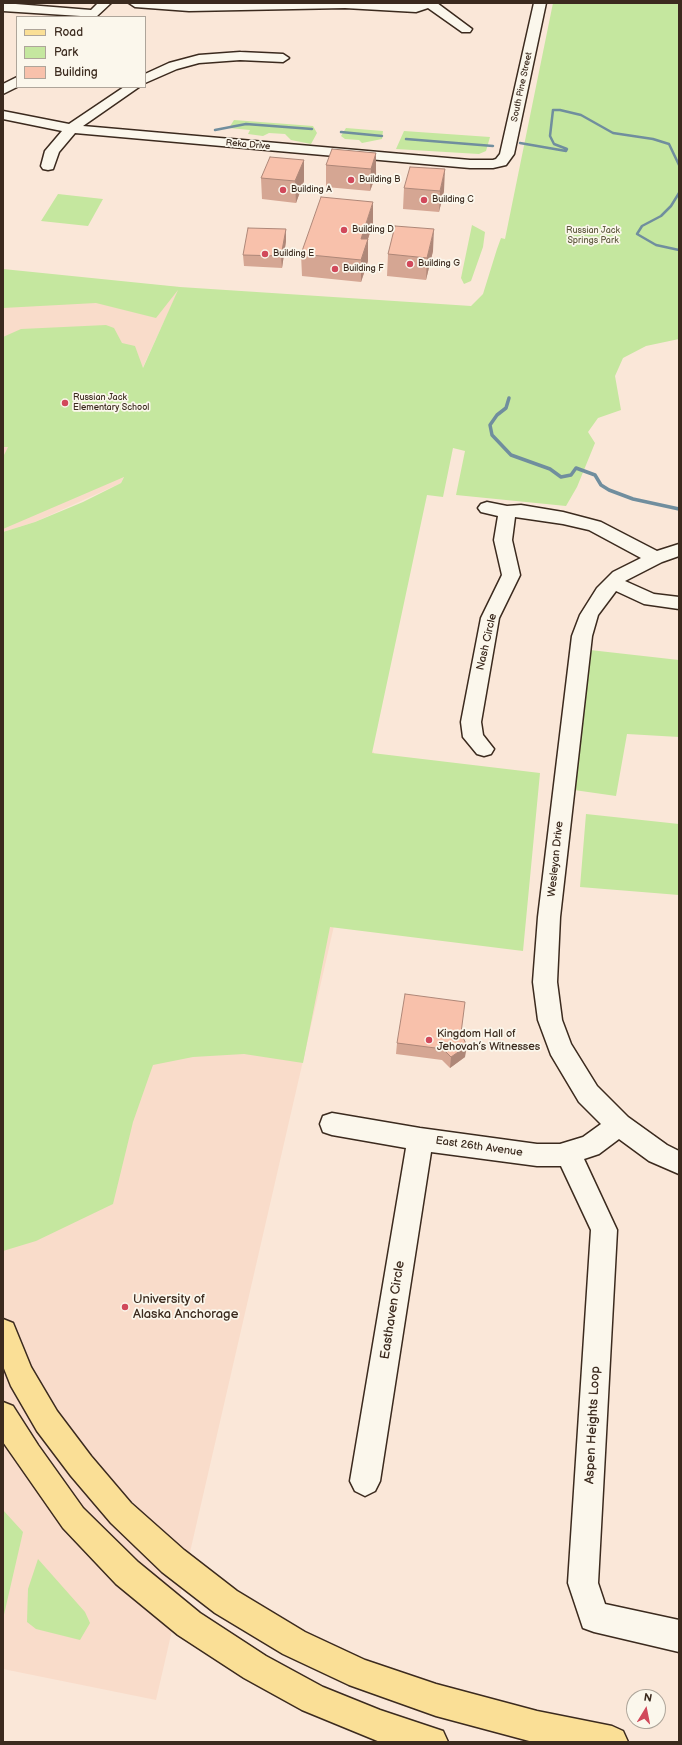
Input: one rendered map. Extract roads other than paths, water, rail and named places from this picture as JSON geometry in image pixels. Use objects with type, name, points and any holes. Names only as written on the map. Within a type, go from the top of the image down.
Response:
[{"type":"main road","points":[[3,1332],[22,1376],[47,1421],[81,1466],[121,1513],[173,1562],[226,1602],[294,1644],[360,1674],[436,1700],[537,1727],[612,1742]]},
{"type":"main road","points":[[3,1416],[28,1455],[73,1518],[128,1573],[189,1624],[255,1667],[313,1699],[380,1726],[432,1742]]},
{"type":"street","points":[[3,8],[94,14],[105,3]]},
{"type":"street","points":[[135,3],[194,7],[345,4],[416,8],[431,4],[466,29]]},
{"type":"street","name":"South Pine Street","points":[[493,164],[501,162],[507,154],[540,3]]},
{"type":"street","points":[[146,79],[173,66],[199,59],[240,56],[283,58]]},
{"type":"street","points":[[3,90],[16,82]]},
{"type":"street","points":[[48,166],[52,151],[72,129],[132,88]]},
{"type":"street","name":"Reka Drive","points":[[3,115],[72,129],[470,164],[493,164]]},
{"type":"street","points":[[487,508],[507,512],[521,511],[564,518],[595,526],[656,558]]},
{"type":"street","name":"Nash Circle","points":[[484,749],[473,737],[471,722],[490,618],[511,575],[503,540],[507,512]]},
{"type":"street","name":"Wesleyan Drive","points":[[679,550],[656,558],[620,576],[604,592],[589,615],[582,636],[549,917],[545,982],[550,1020],[560,1048],[588,1094],[619,1125],[658,1153],[679,1163]]},
{"type":"street","points":[[613,583],[651,600],[679,603]]},
{"type":"street","name":"East 26th Avenue","points":[[332,1124],[420,1139],[537,1155],[560,1155],[590,1146],[619,1125]]},
{"type":"street","name":"Easthaven Circle","points":[[365,1481],[420,1139]]},
{"type":"street","name":"Aspen Heights Loop","points":[[568,1153],[604,1230],[583,1583],[594,1618],[679,1636]]},
{"type":"waterway","points":[[520,143],[566,151],[567,149],[554,144],[550,136],[553,110],[560,110],[581,115],[613,133],[653,139],[669,144],[679,165]]},
{"type":"waterway","points":[[215,130],[246,124],[312,129]]},
{"type":"waterway","points":[[341,132],[382,136]]},
{"type":"waterway","points":[[406,139],[493,146]]},
{"type":"waterway","points":[[679,193],[671,206],[661,216],[642,226],[637,234],[656,245],[679,250]]},
{"type":"waterway","points":[[509,398],[506,408],[497,415],[490,425],[492,435],[511,455],[550,469],[561,477],[571,475],[576,468],[595,475],[601,485],[609,490],[633,499],[679,509]]},
{"type":"place","name":"Building B","points":[[351,180]]},
{"type":"place","name":"Building A","points":[[283,190]]},
{"type":"place","name":"Building C","points":[[424,200]]},
{"type":"place","name":"Building D","points":[[344,230]]},
{"type":"place","name":"Building E","points":[[265,254]]},
{"type":"place","name":"Building G","points":[[410,264]]},
{"type":"place","name":"Building F","points":[[335,269]]},
{"type":"place","name":"Russian Jack Elementary School","points":[[65,403]]},
{"type":"place","name":"Kingdom Hall of Jehovah’s Witnesses","points":[[429,1040]]},
{"type":"place","name":"University of Alaska Anchorage","points":[[125,1307]]},
{"type":"park label","name":"Russian Jack Springs Park","points":[[593,236]]}]
